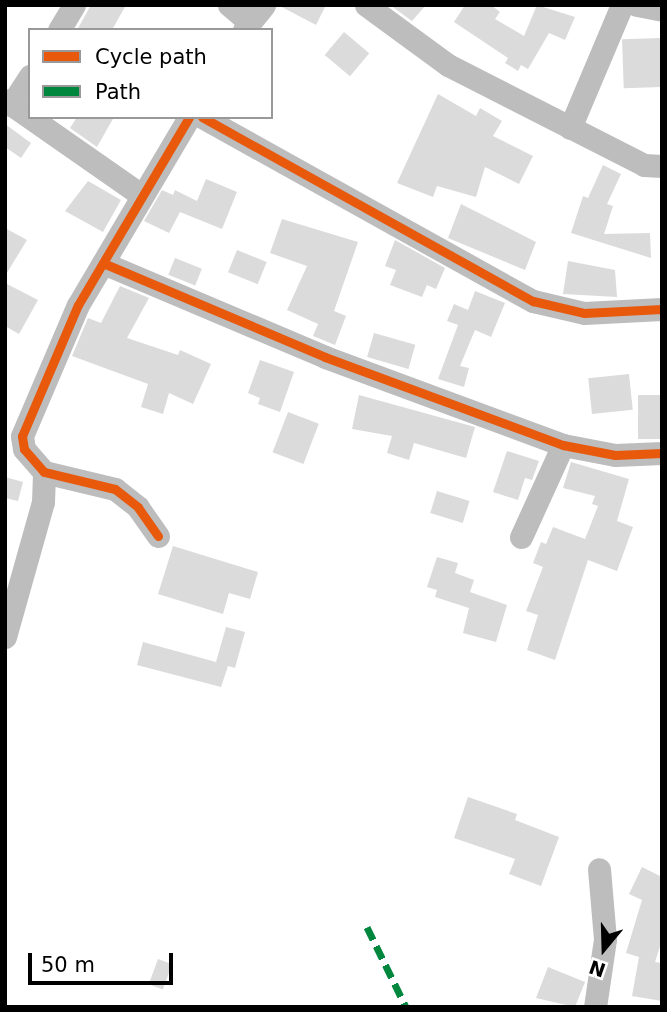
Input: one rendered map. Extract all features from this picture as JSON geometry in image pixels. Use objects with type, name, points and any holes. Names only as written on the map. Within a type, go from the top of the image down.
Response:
[{"type":"street","points":[[60,28],[74,5]]},
{"type":"street","points":[[229,5],[253,19]]},
{"type":"street","points":[[366,5],[448,65],[643,165],[662,166]]},
{"type":"street","points":[[570,128],[621,5]]},
{"type":"street","points":[[637,5],[662,10]]},
{"type":"street","points":[[28,78],[8,102],[28,116]]},
{"type":"street","points":[[32,119],[141,195]]},
{"type":"street","points":[[158,536],[138,507],[115,489],[44,472],[24,449],[24,422],[78,305],[188,119]]},
{"type":"street","points":[[206,119],[533,301],[584,313],[662,309]]},
{"type":"street","points":[[103,263],[325,357],[563,445],[615,455],[662,453]]},
{"type":"street","points":[[521,537],[563,445]]},
{"type":"street","points":[[5,637],[43,502],[44,472]]},
{"type":"street","points":[[595,1007],[605,939],[599,869]]},
{"type":"building","points":[[91,5],[126,5],[113,28],[78,28]]},
{"type":"building","points":[[278,5],[326,5],[316,25]]},
{"type":"building","points":[[390,5],[426,5],[412,21]]},
{"type":"building","points":[[465,5],[491,5],[500,12],[495,19],[524,36],[537,5],[575,17],[565,40],[549,33],[528,69],[521,65],[518,71],[505,63],[508,58],[454,22]]},
{"type":"building","points":[[344,32],[369,53],[350,76],[325,55]]},
{"type":"building","points":[[660,38],[662,87],[624,88],[622,39]]},
{"type":"building","points":[[438,94],[476,116],[480,108],[502,121],[493,136],[533,156],[519,184],[485,167],[476,197],[437,186],[433,197],[397,183]]},
{"type":"building","points":[[76,119],[113,119],[97,147],[70,128]]},
{"type":"building","points":[[5,124],[31,143],[21,158],[5,147]]},
{"type":"building","points":[[603,165],[621,174],[607,204],[613,206],[604,234],[650,233],[651,258],[571,233],[583,196],[588,198]]},
{"type":"building","points":[[206,179],[237,192],[222,229],[180,212],[169,233],[144,221],[162,190],[173,195],[175,190],[197,201]]},
{"type":"building","points":[[88,181],[121,200],[103,232],[65,211]]},
{"type":"building","points":[[461,204],[536,242],[525,270],[448,238]]},
{"type":"building","points":[[282,219],[358,242],[334,311],[346,316],[335,345],[313,336],[318,324],[287,310],[307,266],[270,253]]},
{"type":"building","points":[[5,228],[27,240],[5,276]]},
{"type":"building","points":[[395,240],[445,268],[436,289],[427,285],[422,297],[390,285],[396,270],[385,266]]},
{"type":"building","points":[[237,250],[267,262],[258,284],[228,272]]},
{"type":"building","points":[[175,258],[202,269],[195,286],[168,275]]},
{"type":"building","points":[[568,261],[615,270],[617,297],[563,294]]},
{"type":"building","points":[[5,283],[38,300],[19,334],[5,326]]},
{"type":"building","points":[[120,286],[149,298],[127,338],[178,355],[180,350],[211,364],[193,404],[169,393],[163,414],[141,407],[148,384],[72,356],[88,318],[101,323]]},
{"type":"building","points":[[475,291],[505,303],[491,337],[475,330],[460,366],[469,368],[464,387],[438,379],[458,325],[447,321],[454,304],[468,310]]},
{"type":"building","points":[[374,333],[415,345],[408,369],[367,357]]},
{"type":"building","points":[[260,360],[294,372],[280,412],[258,404],[260,398],[248,393]]},
{"type":"building","points":[[629,374],[633,410],[592,414],[588,378]]},
{"type":"building","points":[[359,395],[475,427],[466,458],[414,443],[409,460],[387,453],[392,436],[352,429]]},
{"type":"building","points":[[638,395],[662,395],[662,439],[638,439]]},
{"type":"building","points":[[288,412],[319,424],[303,464],[273,452]]},
{"type":"building","points":[[507,451],[539,461],[532,480],[525,478],[518,500],[493,492]]},
{"type":"building","points":[[571,462],[629,479],[617,521],[633,527],[617,571],[588,560],[555,660],[527,650],[538,615],[526,611],[543,567],[533,563],[541,542],[546,544],[553,527],[585,539],[598,506],[592,504],[595,496],[563,488]]},
{"type":"building","points":[[5,477],[23,482],[18,501],[5,498]]},
{"type":"building","points":[[437,491],[470,501],[463,523],[430,513]]},
{"type":"building","points":[[173,546],[258,572],[250,599],[229,593],[223,614],[158,594]]},
{"type":"building","points":[[437,557],[458,563],[455,573],[474,580],[470,592],[507,605],[496,642],[463,633],[469,608],[435,597],[437,590],[427,587]]},
{"type":"building","points":[[226,627],[245,632],[235,668],[228,666],[221,687],[137,665],[143,642],[216,662]]},
{"type":"building","points":[[468,797],[517,814],[515,820],[559,837],[541,886],[509,874],[515,859],[454,838]]},
{"type":"building","points":[[642,867],[662,877],[662,940],[655,962],[662,963],[662,1001],[632,996],[639,957],[626,953],[642,900],[629,894]]},
{"type":"building","points":[[158,959],[172,964],[163,990],[149,984]]},
{"type":"building","points":[[548,967],[585,982],[575,1007],[536,998]]},
{"type":"marked path","points":[[367,927],[406,1007]]},
{"type":"cycle path","points":[[158,536],[138,507],[115,489],[44,472],[24,449],[22,436],[78,305],[188,119]]},
{"type":"cycle path","points":[[206,119],[533,301],[584,313],[662,309]]},
{"type":"cycle path","points":[[103,263],[325,357],[563,445],[615,455],[662,453]]}]
